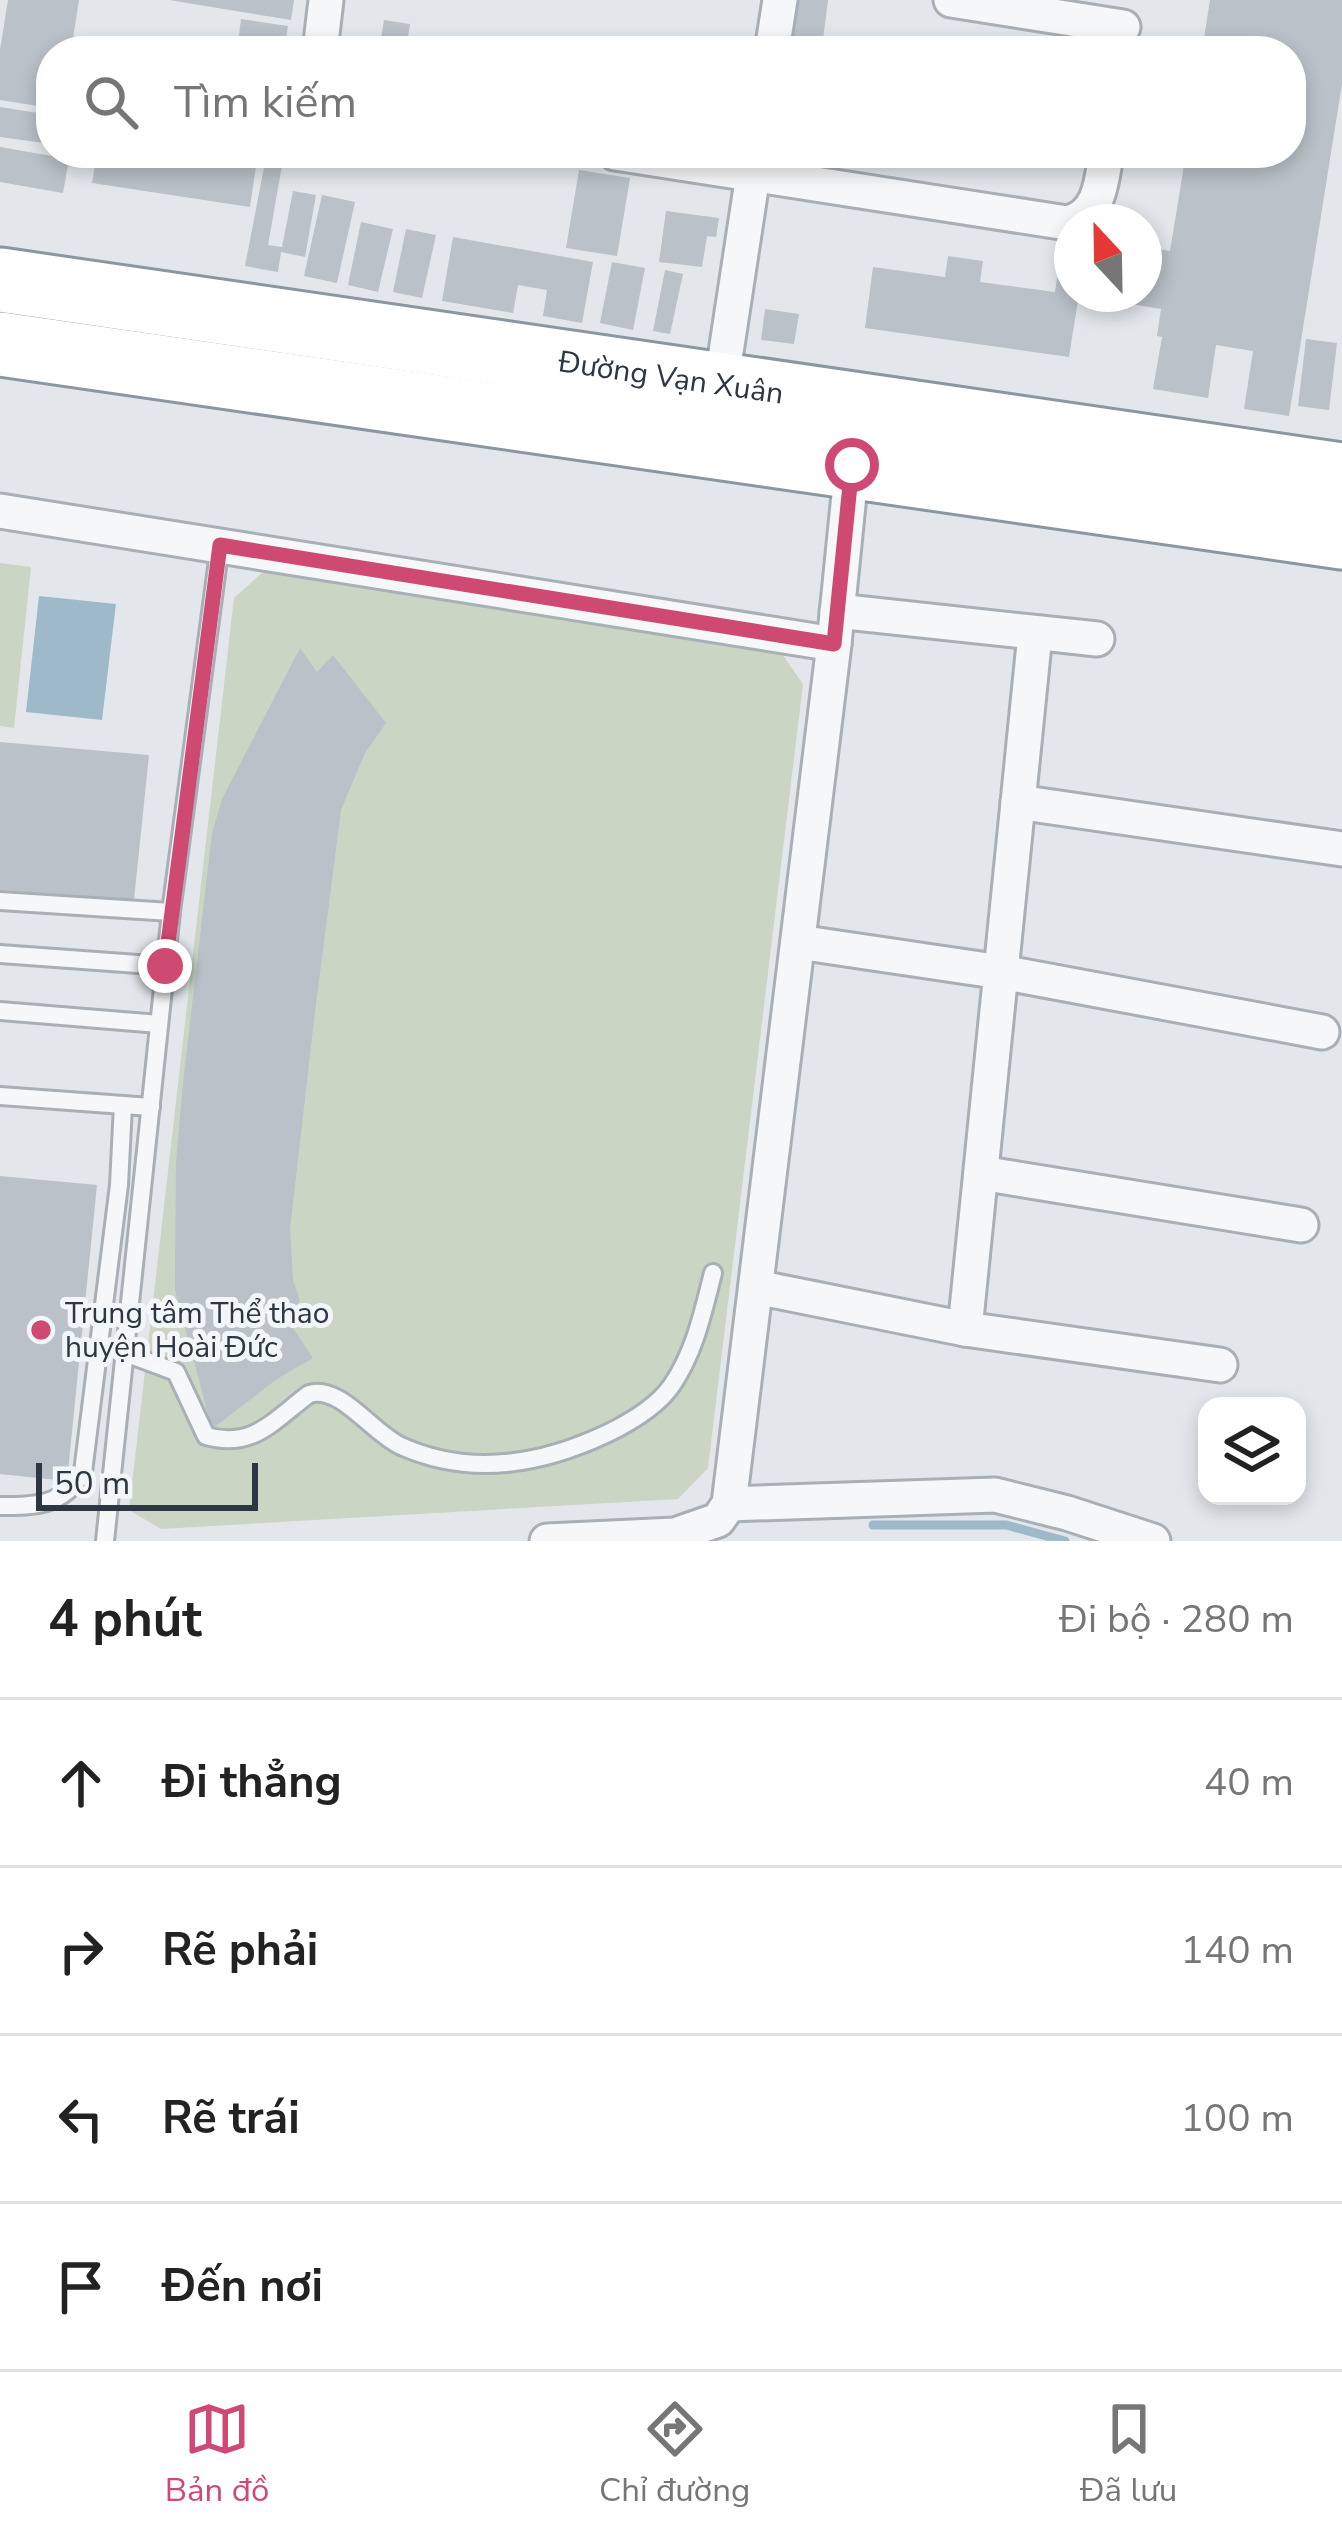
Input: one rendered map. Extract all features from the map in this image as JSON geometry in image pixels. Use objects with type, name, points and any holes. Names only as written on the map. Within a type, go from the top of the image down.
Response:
[{"type":"highway","name":"Đường Vạn Xuân","points":[[0,280],[1342,476]]},
{"type":"highway","points":[[313,389],[319,325]]},
{"type":"highway","name":"Đường Vạn Xuân","points":[[0,344],[1342,537]]},
{"type":"street","points":[[322,36],[326,0]]},
{"type":"street","points":[[774,36],[780,0]]},
{"type":"street","points":[[951,0],[1123,26]]},
{"type":"street","points":[[721,385],[753,168]]},
{"type":"street","points":[[775,168],[1067,223],[1091,213],[1102,168]]},
{"type":"street","points":[[547,1541],[676,1534],[718,1520],[729,1504],[852,465]]},
{"type":"street","points":[[0,511],[836,627],[1097,639]]},
{"type":"street","points":[[965,1329],[1035,634]]},
{"type":"street","points":[[1018,802],[1342,850]]},
{"type":"street","points":[[798,942],[1001,972],[1322,1032]]},
{"type":"street","points":[[981,1173],[1300,1225]]},
{"type":"street","points":[[755,1287],[965,1329],[1220,1365]]},
{"type":"street","points":[[729,1504],[995,1496],[1051,1508],[1153,1541]]},
{"type":"lane","points":[[105,1541],[171,912],[220,545]]},
{"type":"lane","points":[[0,901],[171,912]]},
{"type":"lane","points":[[0,954],[165,966]]},
{"type":"lane","points":[[0,1011],[159,1024]]},
{"type":"lane","points":[[0,1096],[151,1108]]},
{"type":"lane","points":[[0,1506],[39,1506],[59,1500],[82,1472],[119,1185],[123,1106]]},
{"type":"lane","points":[[125,1353],[176,1372],[206,1436],[227,1442],[247,1440],[320,1390],[330,1392],[368,1426],[400,1445],[440,1459],[478,1465],[523,1463],[574,1449],[630,1422],[670,1389],[694,1343],[713,1273]]},
{"type":"green space","points":[[0,563],[31,567],[14,728],[0,726]]},
{"type":"green space","points":[[263,572],[780,651],[803,684],[708,1468],[678,1499],[161,1529],[129,1510],[234,598]]},
{"type":"water","points":[[39,596],[116,604],[102,720],[26,712]]},
{"type":"building","points":[[8,0],[79,0],[73,36],[36,36],[36,106],[0,100],[0,50]]},
{"type":"building","points":[[169,0],[294,0],[291,20]]},
{"type":"building","points":[[798,0],[828,0],[824,36],[786,36],[790,7]]},
{"type":"building","points":[[1210,0],[1342,0],[1342,84],[1289,416],[1244,409],[1253,351],[1216,345],[1208,398],[1153,389],[1162,337],[1157,336],[1162,312],[1162,250],[1170,251],[1184,168],[1306,168],[1306,36],[1204,36]]},
{"type":"building","points":[[241,19],[288,26],[286,36],[239,36]]},
{"type":"building","points":[[384,20],[410,24],[408,36],[381,36]]},
{"type":"building","points":[[0,107],[36,113],[36,142],[0,137]]},
{"type":"building","points":[[0,147],[36,153],[36,168],[67,168],[63,193],[0,182]]},
{"type":"building","points":[[94,168],[256,168],[250,207],[92,183]]},
{"type":"building","points":[[264,168],[282,168],[268,245],[282,247],[293,191],[316,195],[305,257],[281,252],[278,272],[245,266]]},
{"type":"building","points":[[579,170],[630,178],[617,256],[566,248]]},
{"type":"building","points":[[322,195],[355,202],[337,283],[304,276]]},
{"type":"building","points":[[666,211],[719,218],[716,237],[707,236],[702,267],[659,262]]},
{"type":"building","points":[[361,222],[393,229],[378,292],[348,285]]},
{"type":"building","points":[[406,229],[436,235],[422,298],[393,292]]},
{"type":"building","points":[[453,237],[593,262],[582,323],[543,316],[547,290],[518,285],[513,313],[442,301]]},
{"type":"building","points":[[948,256],[983,261],[980,282],[1054,292],[1054,312],[1076,312],[1069,357],[865,328],[873,267],[945,277]]},
{"type":"building","points":[[612,262],[645,268],[633,330],[600,323]]},
{"type":"building","points":[[665,270],[683,274],[670,334],[653,331]]},
{"type":"building","points":[[765,309],[799,314],[794,344],[761,340]]},
{"type":"building","points":[[1306,339],[1337,343],[1329,410],[1298,406]]},
{"type":"building","points":[[300,648],[317,672],[333,655],[386,723],[365,753],[341,810],[314,1020],[290,1229],[293,1280],[300,1301],[290,1311],[291,1325],[313,1358],[212,1429],[175,1290],[176,1163],[183,1083],[212,833],[222,799]]},
{"type":"building","points":[[0,742],[149,755],[134,900],[0,890]]},
{"type":"building","name":"Trung tâm Thể thao huyện Hoài Đức","points":[[0,1176],[97,1185],[67,1481],[0,1474]]},
{"type":"waterway","points":[[873,1525],[1006,1525],[1065,1541]]},
{"type":"place","name":"Trung tâm Thể thao huyện Hoài Đức","points":[[41,1330]]},
{"type":"route","points":[[165,966],[220,545],[834,644],[852,465]]}]
